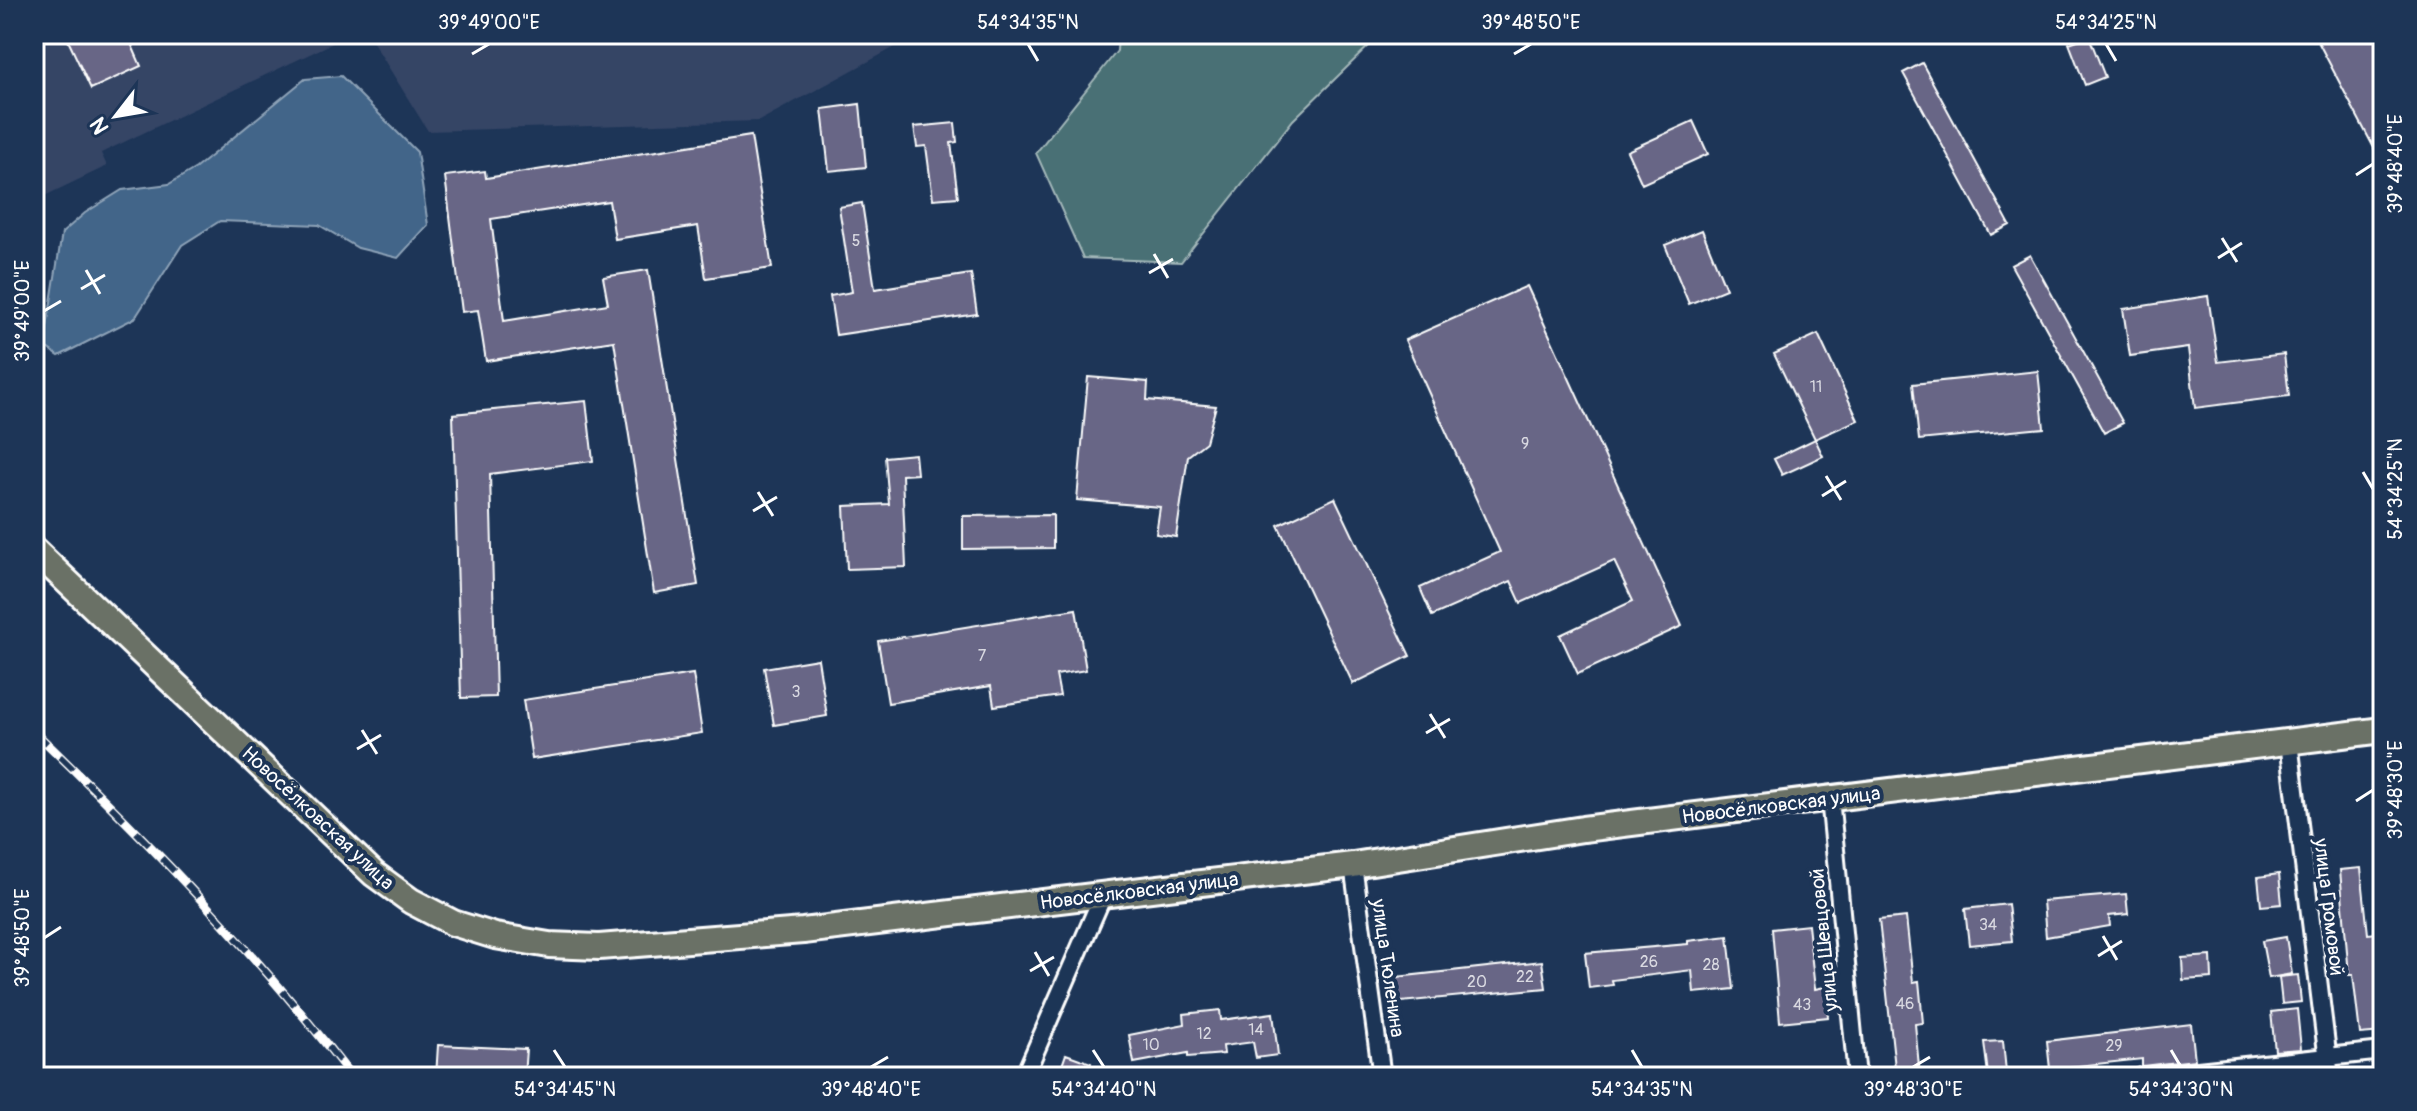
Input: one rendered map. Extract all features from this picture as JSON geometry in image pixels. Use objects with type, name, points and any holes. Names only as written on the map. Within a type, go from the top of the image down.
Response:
[{"type":"main road","name":"Новосёлковская улица","points":[[34,550],[374,874],[411,901],[453,923],[495,936],[549,945],[599,947],[803,931],[1353,865],[1583,829],[2383,730]]},
{"type":"street","name":"улица Громовой","points":[[2289,742],[2330,1077]]},
{"type":"street","name":"улица Шевцовой","points":[[1830,798],[1857,1077]]},
{"type":"street","name":"улица Тюленина","points":[[1353,865],[1382,1077]]},
{"type":"street","points":[[1024,1077],[1103,895]]},
{"type":"street","points":[[2142,1077],[2383,1051]]},
{"type":"shaded area","points":[[34,34],[352,34],[101,153],[107,166],[34,201]]},
{"type":"shaded area","points":[[368,34],[919,34],[759,121],[428,131]]},
{"type":"shaded area","points":[[341,76],[417,152],[428,225],[398,258],[358,248],[319,225],[220,221],[182,245],[135,318],[59,356],[44,346],[62,233],[85,213],[122,190],[169,184],[196,168],[305,79]]},
{"type":"green space","points":[[1118,34],[1381,34],[1293,120],[1181,262],[1083,258],[1036,153],[1117,51]]},
{"type":"building","points":[[65,34],[127,34],[141,66],[91,89]]},
{"type":"building","points":[[2314,34],[2383,34],[2383,165]]},
{"type":"building","points":[[2089,36],[2105,77],[2085,85],[2069,43]]},
{"type":"building","points":[[1922,63],[2010,225],[1991,235],[1903,73]]},
{"type":"building","points":[[860,104],[866,167],[829,171],[822,109]]},
{"type":"building","points":[[1693,121],[1708,154],[1642,184],[1627,151]]},
{"type":"building","points":[[955,123],[957,142],[951,143],[958,197],[933,199],[926,146],[917,147],[914,127]]},
{"type":"building","points":[[751,136],[772,268],[706,278],[698,226],[615,239],[609,201],[491,219],[504,321],[608,304],[603,277],[648,270],[698,585],[654,593],[614,341],[486,361],[478,310],[462,312],[445,176],[485,171],[486,178]]},
{"type":"building","points":[[862,203],[875,289],[971,274],[977,314],[836,335],[830,296],[852,292],[839,207]]},
{"type":"building","points":[[1702,230],[1726,289],[1689,304],[1665,245]]},
{"type":"building","points":[[2030,255],[2123,423],[2104,433],[2011,265]]},
{"type":"building","points":[[1527,286],[1682,626],[1578,674],[1560,635],[1633,601],[1614,561],[1521,603],[1511,581],[1432,616],[1420,588],[1500,552],[1405,340]]},
{"type":"building","points":[[2208,296],[2218,362],[2284,354],[2289,396],[2195,408],[2188,348],[2130,356],[2123,309]]},
{"type":"building","points":[[1818,334],[1858,420],[1815,439],[1774,354]]},
{"type":"building","points":[[2038,371],[2044,428],[1919,440],[1913,384]]},
{"type":"building","points":[[1088,377],[1148,382],[1147,400],[1216,406],[1206,442],[1188,456],[1176,537],[1156,534],[1160,507],[1077,500]]},
{"type":"building","points":[[586,401],[593,461],[490,474],[496,697],[461,698],[453,414]]},
{"type":"building","points":[[1815,439],[1823,456],[1782,475],[1774,459]]},
{"type":"building","points":[[915,454],[917,474],[902,475],[906,567],[847,569],[844,506],[889,504],[885,457]]},
{"type":"building","points":[[1335,498],[1410,656],[1353,684],[1278,525]]},
{"type":"building","points":[[1053,515],[1053,548],[963,549],[963,516]]},
{"type":"building","points":[[1076,609],[1086,670],[1056,675],[1060,696],[994,706],[991,686],[888,703],[878,641]]},
{"type":"building","points":[[818,659],[827,716],[774,725],[764,668]]},
{"type":"building","points":[[693,674],[702,733],[532,759],[523,700]]},
{"type":"building","points":[[2361,868],[2368,934],[2377,933],[2383,1032],[2360,1034],[2353,975],[2349,975],[2340,870]]},
{"type":"building","points":[[2279,874],[2282,904],[2261,906],[2258,877]]},
{"type":"building","points":[[2126,894],[2128,914],[2109,916],[2110,926],[2046,937],[2043,901]]},
{"type":"building","points":[[2008,904],[2012,941],[1969,945],[1965,909]]},
{"type":"building","points":[[1906,917],[1913,982],[1919,981],[1923,1023],[1915,1024],[1920,1077],[1896,1077],[1879,920]]},
{"type":"building","points":[[1808,925],[1815,989],[1825,987],[1828,1017],[1780,1022],[1772,929]]},
{"type":"building","points":[[1728,936],[1734,989],[1694,993],[1692,970],[1612,980],[1613,985],[1589,988],[1585,953],[1688,944],[1688,941]]},
{"type":"building","points":[[2286,937],[2292,974],[2269,978],[2262,941]]},
{"type":"building","points":[[2211,956],[2212,978],[2183,980],[2182,958]]},
{"type":"building","points":[[1542,961],[1546,988],[1391,1003],[1388,978]]},
{"type":"building","points":[[2298,975],[2301,1002],[2282,1004],[2279,977]]},
{"type":"building","points":[[2297,1009],[2301,1049],[2275,1051],[2271,1012]]},
{"type":"building","points":[[1220,1010],[1221,1020],[1273,1013],[1278,1055],[1256,1058],[1253,1042],[1223,1046],[1224,1054],[1188,1057],[1188,1053],[1134,1063],[1129,1035],[1185,1024],[1184,1014]]},
{"type":"building","points":[[2191,1024],[2195,1060],[2142,1066],[2142,1059],[2050,1069],[2047,1041]]},
{"type":"building","points":[[2003,1041],[2006,1072],[1988,1074],[1984,1042]]},
{"type":"building","points":[[438,1045],[526,1049],[524,1077],[436,1077]]},
{"type":"building","points":[[1066,1054],[1091,1063],[1087,1077],[1058,1077]]},
{"type":"railway","points":[[34,731],[118,813],[239,941],[352,1077]]}]
